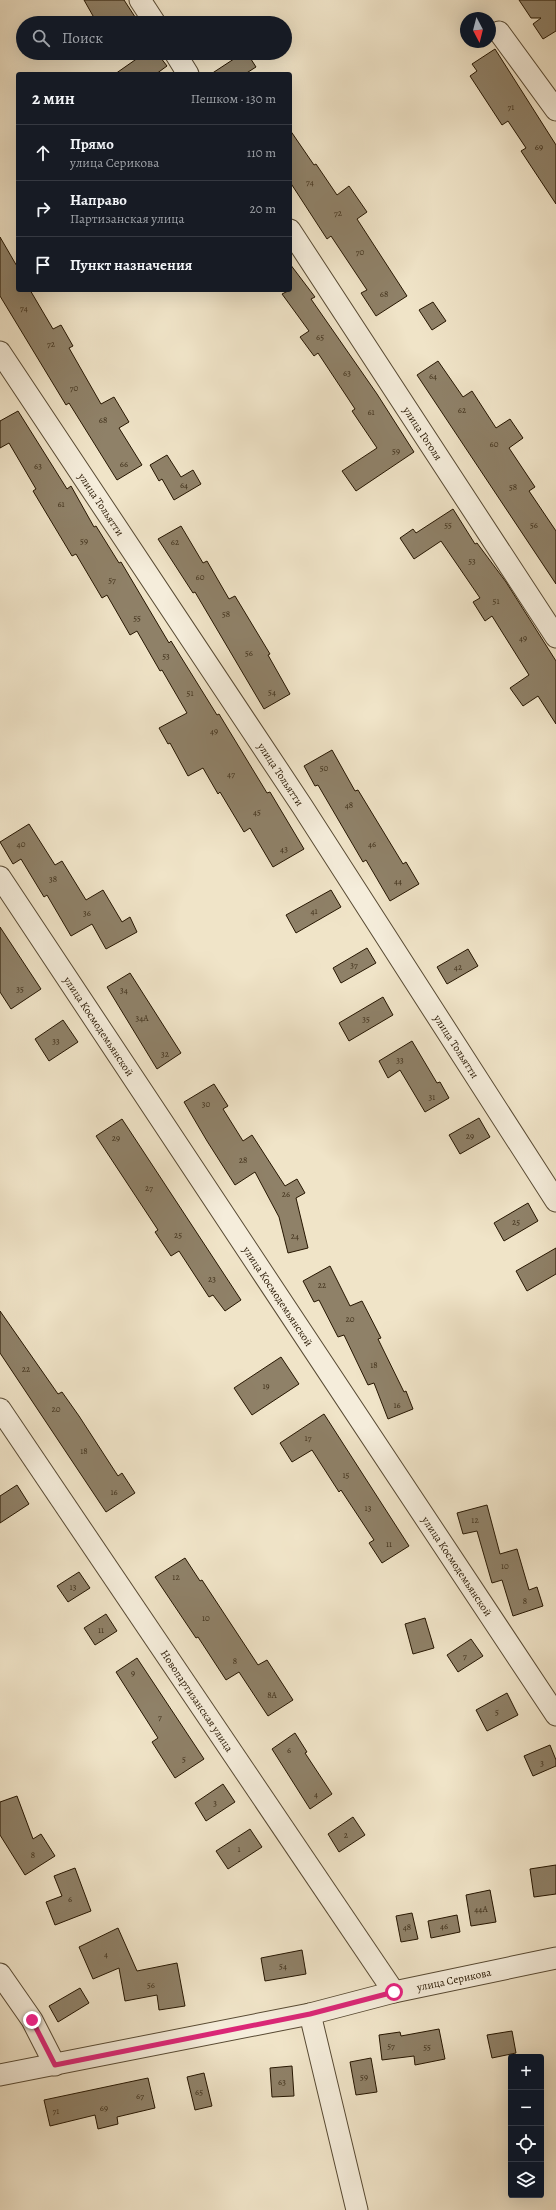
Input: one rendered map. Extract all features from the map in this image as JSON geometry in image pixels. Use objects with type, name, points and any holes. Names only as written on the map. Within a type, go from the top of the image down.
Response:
[{"type":"street","points":[[140,0],[150,16]]},
{"type":"street","points":[[499,32],[549,85],[556,110]]},
{"type":"street","points":[[179,60],[187,72]]},
{"type":"street","name":"улица Гоголя","points":[[292,233],[556,637]]},
{"type":"street","name":"улица Тольятти","points":[[0,352],[302,806],[556,1201]]},
{"type":"street","name":"улица Космодемьянской","points":[[0,877],[556,1715]]},
{"type":"street","name":"Новопартизанская улица","points":[[0,1409],[394,1992]]},
{"type":"street","name":"улица Серикова","points":[[0,2075],[310,2014],[394,1992],[556,1958]]},
{"type":"street","points":[[0,1974],[32,2020],[55,2065]]},
{"type":"street","points":[[310,2014],[357,2210]]},
{"type":"building","points":[[84,0],[124,0],[134,16],[93,16]]},
{"type":"building","points":[[519,0],[556,0],[556,31],[543,39],[533,24],[541,18],[531,18]]},
{"type":"building","points":[[495,49],[556,145],[556,204],[521,151],[526,148],[508,121],[502,125],[470,76],[477,71],[472,64]]},
{"type":"building","points":[[135,60],[162,60],[167,66],[159,72],[118,72]]},
{"type":"building","points":[[232,60],[252,60],[256,67],[248,72],[214,72]]},
{"type":"building","points":[[292,133],[337,195],[349,186],[367,212],[357,219],[407,296],[376,316],[361,293],[367,290],[331,236],[327,239],[292,185]]},
{"type":"building","points":[[0,237],[16,265],[16,292],[31,292],[53,329],[61,325],[73,346],[69,348],[101,404],[114,397],[129,422],[119,428],[142,465],[117,480],[69,403],[66,405],[0,296]]},
{"type":"building","points":[[292,267],[315,297],[311,299],[377,394],[414,452],[356,491],[342,471],[377,448],[352,411],[355,409],[318,353],[314,356],[300,337],[309,331],[282,294],[292,292]]},
{"type":"building","points":[[433,302],[446,321],[432,330],[419,310]]},
{"type":"building","points":[[438,361],[463,397],[472,391],[496,428],[510,419],[523,438],[509,448],[535,487],[529,491],[556,531],[556,584],[417,375]]},
{"type":"building","points":[[18,411],[67,489],[71,486],[94,527],[96,526],[119,563],[121,562],[169,643],[171,641],[217,715],[219,714],[267,793],[270,792],[304,849],[273,867],[250,828],[244,832],[220,792],[218,794],[203,768],[188,776],[170,743],[168,744],[159,728],[187,713],[137,631],[130,635],[107,595],[102,598],[76,554],[72,556],[33,491],[36,489],[9,443],[0,448],[0,421]]},
{"type":"building","points":[[167,455],[181,477],[193,470],[201,484],[174,500],[162,479],[159,481],[150,465]]},
{"type":"building","points":[[453,509],[475,544],[477,543],[506,582],[556,661],[556,724],[538,696],[523,706],[510,688],[529,675],[492,616],[485,621],[473,602],[480,598],[441,541],[414,559],[400,538],[413,529],[416,533]]},
{"type":"building","points":[[181,526],[203,563],[207,561],[229,599],[235,596],[270,654],[268,655],[290,694],[264,709],[195,592],[193,593],[158,539]]},
{"type":"building","points":[[332,750],[355,791],[358,790],[403,864],[406,862],[419,884],[390,901],[366,860],[363,862],[318,785],[315,786],[304,766]]},
{"type":"building","points":[[29,824],[55,865],[62,861],[86,900],[103,890],[122,922],[130,917],[137,932],[106,949],[92,924],[71,936],[47,895],[44,897],[21,859],[13,864],[0,842]]},
{"type":"building","points":[[331,890],[341,907],[296,933],[286,915]]},
{"type":"building","points":[[0,927],[41,989],[11,1009],[0,992]]},
{"type":"building","points":[[367,948],[376,963],[341,983],[333,968]]},
{"type":"building","points":[[468,949],[478,966],[447,984],[437,967]]},
{"type":"building","points":[[130,973],[181,1053],[157,1069],[107,987]]},
{"type":"building","points":[[383,997],[393,1015],[349,1041],[339,1023]]},
{"type":"building","points":[[63,1020],[78,1042],[49,1061],[35,1039]]},
{"type":"building","points":[[412,1041],[437,1083],[440,1082],[449,1098],[425,1112],[400,1070],[388,1078],[379,1061]]},
{"type":"building","points":[[214,1084],[228,1106],[223,1109],[243,1141],[252,1135],[285,1186],[297,1179],[305,1193],[296,1198],[308,1248],[288,1253],[279,1217],[255,1172],[235,1185],[184,1102]]},
{"type":"building","points":[[479,1118],[490,1137],[460,1154],[449,1135]]},
{"type":"building","points":[[122,1119],[241,1300],[225,1311],[213,1295],[209,1297],[179,1251],[171,1256],[155,1232],[158,1230],[96,1136]]},
{"type":"building","points":[[528,1203],[538,1221],[504,1241],[494,1223]]},
{"type":"building","points":[[556,1248],[556,1274],[527,1291],[516,1271]]},
{"type":"building","points":[[330,1266],[350,1306],[362,1301],[381,1338],[378,1339],[404,1392],[406,1391],[413,1409],[388,1419],[374,1383],[368,1385],[344,1335],[338,1337],[319,1300],[314,1302],[303,1281]]},
{"type":"building","points":[[0,1311],[58,1394],[62,1392],[118,1476],[122,1473],[135,1493],[106,1512],[0,1353]]},
{"type":"building","points":[[281,1357],[299,1384],[252,1415],[234,1388]]},
{"type":"building","points":[[324,1414],[409,1546],[382,1563],[369,1543],[374,1540],[341,1490],[339,1492],[312,1450],[292,1462],[280,1443]]},
{"type":"building","points":[[17,1485],[29,1504],[0,1523],[0,1496]]},
{"type":"building","points":[[487,1505],[500,1554],[517,1549],[529,1590],[537,1587],[543,1606],[513,1616],[502,1580],[492,1583],[477,1531],[463,1534],[457,1513]]},
{"type":"building","points":[[185,1558],[200,1581],[202,1580],[258,1665],[267,1660],[293,1700],[268,1716],[239,1672],[226,1680],[198,1637],[196,1638],[155,1577]]},
{"type":"building","points":[[79,1572],[90,1588],[68,1602],[57,1586]]},
{"type":"building","points":[[106,1614],[117,1631],[95,1645],[84,1628]]},
{"type":"building","points":[[425,1618],[434,1648],[413,1654],[405,1624]]},
{"type":"building","points":[[471,1639],[483,1656],[458,1672],[447,1655]]},
{"type":"building","points":[[137,1658],[204,1759],[175,1778],[152,1742],[158,1738],[116,1672]]},
{"type":"building","points":[[507,1693],[518,1715],[487,1731],[476,1710]]},
{"type":"building","points":[[295,1733],[307,1752],[305,1753],[332,1794],[310,1809],[272,1749]]},
{"type":"building","points":[[550,1745],[556,1760],[556,1766],[533,1776],[524,1756]]},
{"type":"building","points":[[223,1784],[235,1802],[206,1821],[195,1803]]},
{"type":"building","points":[[17,1796],[33,1839],[41,1834],[55,1856],[25,1875],[0,1835],[0,1802]]},
{"type":"building","points":[[353,1817],[365,1835],[339,1852],[328,1834]]},
{"type":"building","points":[[250,1829],[262,1847],[228,1869],[216,1851]]},
{"type":"building","points":[[556,1865],[556,1894],[534,1897],[530,1869]]},
{"type":"building","points":[[75,1868],[91,1911],[55,1925],[46,1902],[62,1896],[54,1876]]},
{"type":"building","points":[[490,1890],[496,1922],[471,1926],[466,1895]]},
{"type":"building","points":[[412,1913],[418,1939],[401,1942],[396,1916]]},
{"type":"building","points":[[457,1915],[460,1932],[431,1938],[428,1921]]},
{"type":"building","points":[[118,1928],[137,1971],[177,1963],[185,2006],[159,2010],[157,1995],[125,2001],[119,1968],[93,1979],[79,1947]]},
{"type":"building","points":[[302,1950],[306,1974],[265,1981],[261,1958]]},
{"type":"building","points":[[80,1988],[89,2003],[58,2022],[49,2006]]},
{"type":"building","points":[[439,2029],[445,2059],[415,2065],[414,2056],[382,2060],[379,2035],[400,2032],[401,2036]]},
{"type":"building","points":[[512,2031],[516,2053],[492,2058],[487,2035]]},
{"type":"building","points":[[371,2058],[377,2092],[356,2095],[350,2062]]},
{"type":"building","points":[[292,2066],[294,2096],[272,2097],[270,2068]]},
{"type":"building","points":[[204,2073],[212,2106],[195,2110],[187,2077]]},
{"type":"building","points":[[148,2078],[155,2108],[117,2117],[118,2124],[98,2129],[95,2115],[50,2126],[44,2100]]},
{"type":"route","points":[[32,2020],[55,2065],[310,2014],[394,1992]]}]
